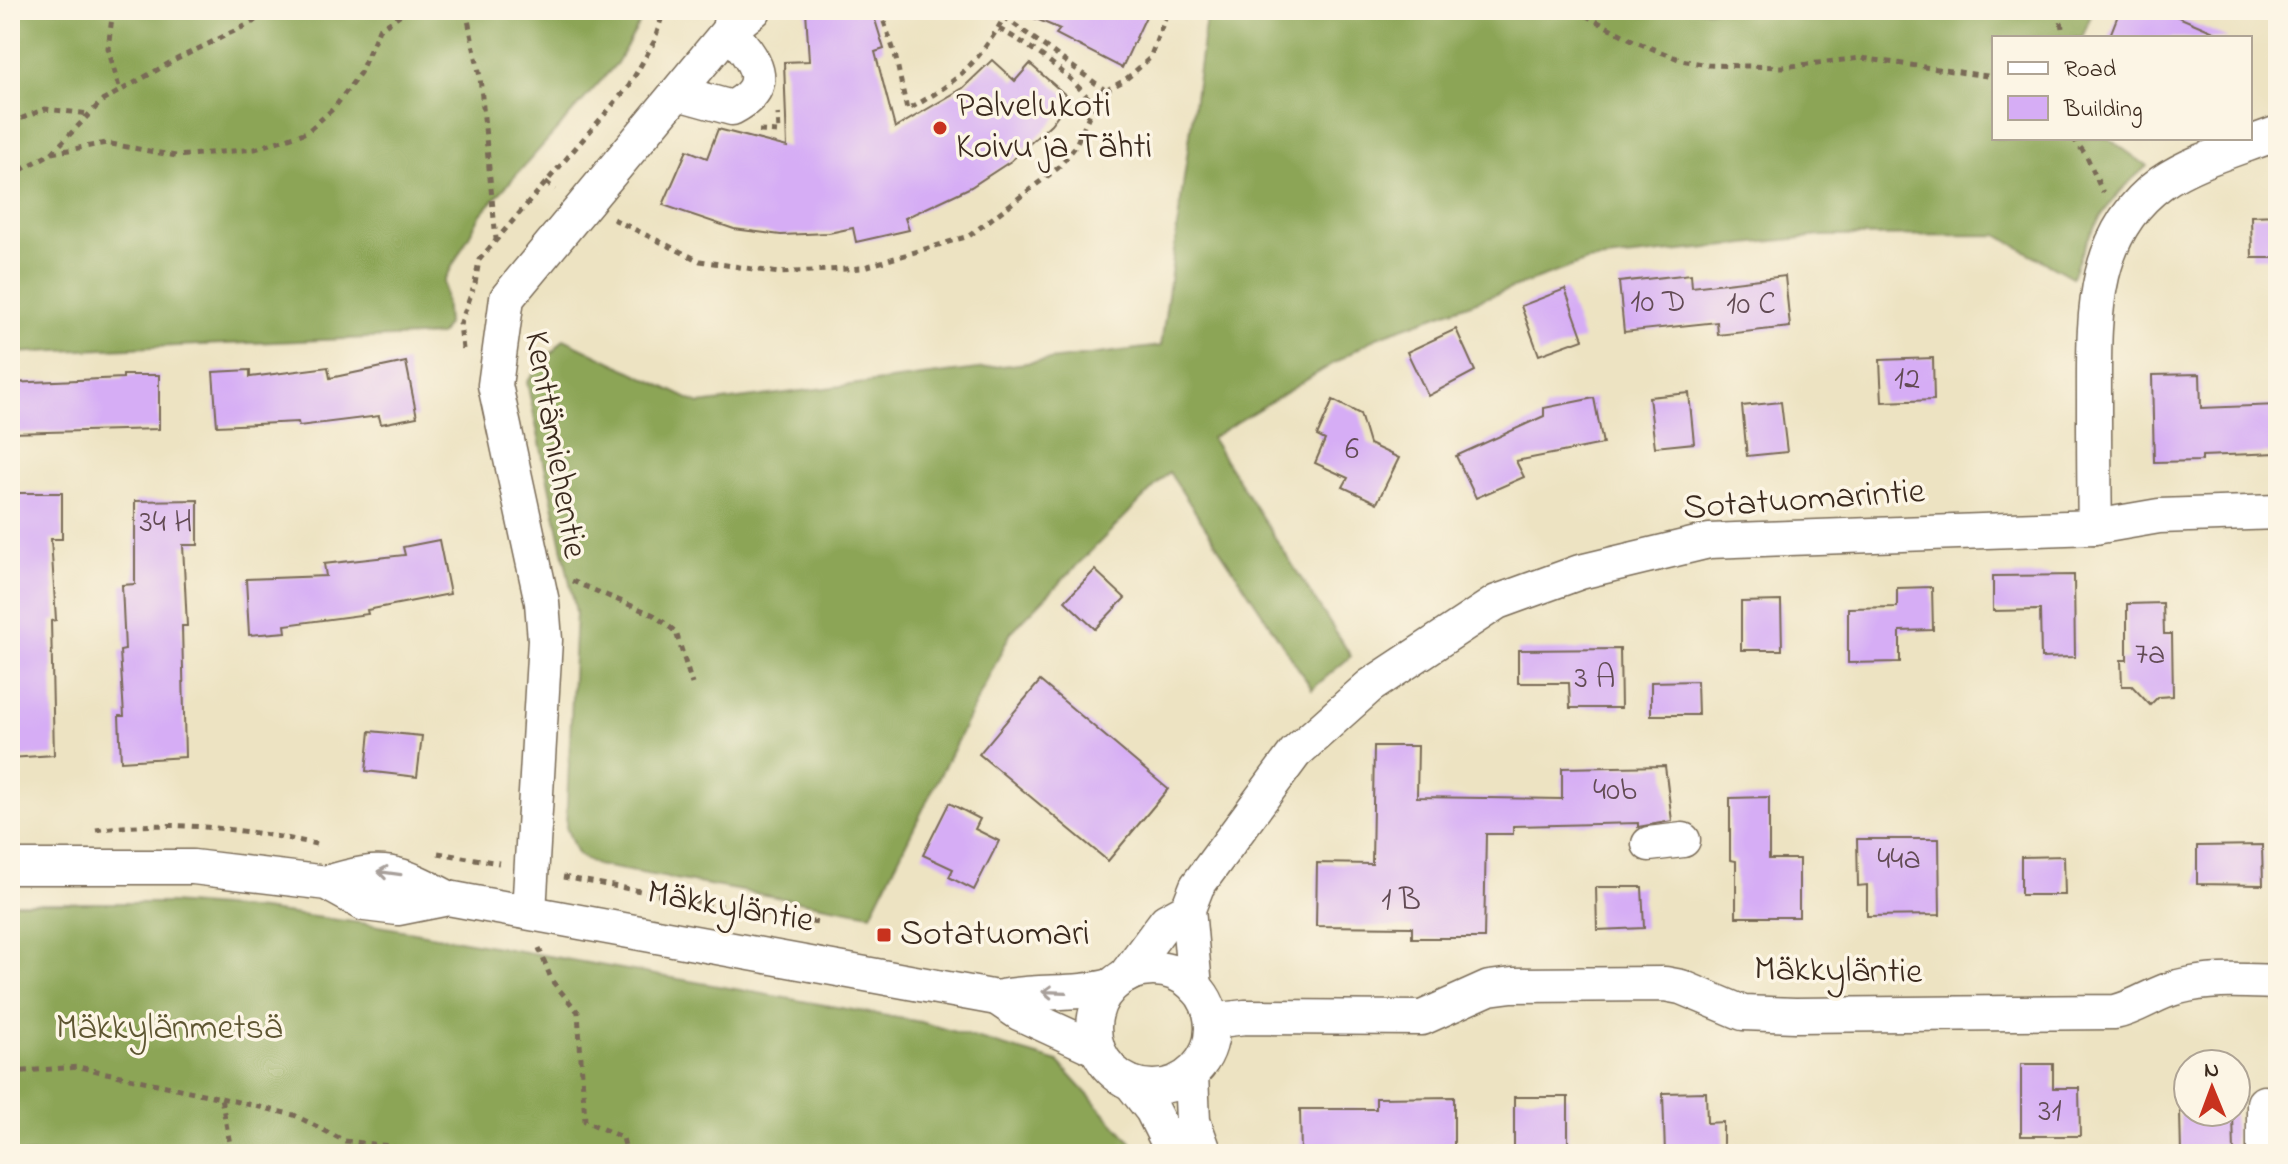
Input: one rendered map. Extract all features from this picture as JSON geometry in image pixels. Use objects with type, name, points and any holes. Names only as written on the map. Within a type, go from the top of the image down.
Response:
[{"type":"street","points":[[678,93],[732,108],[750,99],[757,86],[755,61],[739,17]]},
{"type":"street","points":[[500,343],[507,298],[739,17]]},
{"type":"street","points":[[2095,527],[2096,304],[2099,280],[2119,227],[2141,200],[2162,183],[2278,133]]},
{"type":"street","name":"Kenttämiehentie","points":[[500,343],[495,385],[534,565],[545,640],[516,910]]},
{"type":"street","name":"Sotatuomarintie","points":[[1118,981],[1166,921],[1188,909],[1197,886],[1295,753],[1404,661],[1497,602],[1580,572],[1709,541],[2095,527],[2159,516],[2278,512]]},
{"type":"street","points":[[1649,844],[1683,840]]},
{"type":"street","name":"Mäkkyläntie","points":[[10,867],[193,867],[327,883],[367,870],[405,876],[448,898],[997,998],[1019,1013],[1050,1024],[1097,1049]]},
{"type":"street","points":[[1131,1083],[1162,1087],[1191,1074],[1208,1050],[1212,1021],[1209,1009],[1195,987],[1190,958],[1193,926],[1188,909]]},
{"type":"street","points":[[1174,1154],[1152,1110],[1131,1083],[1111,1070],[1097,1049],[1095,1015],[1118,981],[1139,971],[1169,971],[1195,987]]},
{"type":"street","name":"Mäkkyläntie","points":[[997,998],[1023,991],[1083,993],[1118,981]]},
{"type":"street","name":"Mäkkyläntie","points":[[1212,1021],[1245,1017],[1422,1018],[1489,988],[1512,985],[1665,984],[1681,987],[1743,1013],[1782,1015],[2115,1012],[2132,1009],[2175,987],[2203,981],[2278,982]]},
{"type":"street","points":[[1191,1074],[1193,1121],[1205,1154]]},
{"type":"street","points":[[2264,1103],[2264,1154]]},
{"type":"path","points":[[113,10],[108,48],[121,91]]},
{"type":"path","points":[[10,176],[52,153],[102,101],[253,22],[266,10]]},
{"type":"path","points":[[52,153],[106,143],[176,156],[255,149],[307,132],[334,108],[360,73],[379,29],[407,10]]},
{"type":"path","points":[[466,10],[480,77],[496,240]]},
{"type":"path","name":"Kenttämiehentie","points":[[500,343],[475,285],[479,260],[629,86],[654,42],[664,10]]},
{"type":"path","points":[[880,10],[895,54],[907,110],[943,90],[986,50],[1008,10]]},
{"type":"path","points":[[650,235],[700,261],[779,273],[861,268],[969,236],[1058,168],[1075,147],[1094,105],[1105,90],[1125,80],[1150,58],[1168,10]]},
{"type":"path","points":[[1575,10],[1636,42],[1681,60],[1708,65],[1783,67],[1861,58],[1992,77]]},
{"type":"path","points":[[2060,10],[2063,36]]},
{"type":"path","points":[[1004,17],[1105,90]]},
{"type":"path","points":[[999,29],[1018,39],[1080,87],[1094,105]]},
{"type":"path","points":[[10,123],[45,109],[90,114]]},
{"type":"path","points":[[2075,140],[2086,155],[2119,227]]},
{"type":"path","points":[[534,565],[654,615],[676,632],[692,684]]},
{"type":"path","points":[[516,910],[509,923],[534,936],[552,981],[578,1012],[585,1121],[623,1138],[627,1154]]},
{"type":"path","points":[[10,1072],[79,1067],[294,1115],[345,1141],[391,1146],[405,1154]]},
{"type":"path","points":[[221,1098],[232,1154]]},
{"type":"green space","points":[[10,10],[647,10],[617,63],[481,214],[444,281],[447,324],[440,335],[10,353]]},
{"type":"green space","points":[[1207,10],[2093,10],[2083,36],[1992,36],[1992,140],[2111,140],[2147,166],[2101,216],[2085,244],[2072,277],[1997,235],[1821,236],[1587,261],[1377,337],[1211,438],[1351,656],[1312,689],[1169,472],[1011,632],[871,914],[596,865],[577,854],[566,827],[576,612],[527,382],[564,339],[699,404],[1161,346]]},
{"type":"green space","name":"Mäkkylänmetsä","points":[[10,903],[170,903],[261,910],[368,924],[921,1022],[1058,1062],[1131,1142],[1135,1154],[10,1154]]},
{"type":"building","name":"Palvelukoti Koivu ja Tähti","points":[[806,10],[872,10],[884,49],[875,52],[895,128],[963,88],[992,60],[1015,81],[1030,64],[1070,99],[1051,124],[1011,161],[971,187],[905,218],[909,230],[856,242],[853,228],[829,233],[781,235],[734,229],[663,205],[687,150],[707,158],[718,129],[787,147],[784,62],[809,61]]},
{"type":"building","points":[[1015,10],[1149,10],[1122,68],[1056,34],[1060,29]]},
{"type":"building","points":[[2120,10],[2162,10],[2223,36],[2110,36]]},
{"type":"building","points":[[2278,215],[2278,258],[2252,258],[2251,216]]},
{"type":"building","points":[[1691,274],[1692,287],[1785,276],[1790,327],[1718,335],[1717,322],[1624,332],[1619,282]]},
{"type":"building","points":[[1565,289],[1583,339],[1539,355],[1521,306]]},
{"type":"building","points":[[1456,329],[1475,371],[1428,396],[1407,352]]},
{"type":"building","points":[[1933,358],[1934,400],[1882,402],[1880,360]]},
{"type":"building","points":[[406,362],[417,417],[381,424],[379,416],[299,426],[298,422],[217,426],[213,372],[250,370],[250,377],[328,367],[330,378]]},
{"type":"building","points":[[2200,374],[2201,408],[2278,405],[2278,453],[2202,456],[2202,461],[2154,462],[2152,375]]},
{"type":"building","points":[[123,375],[159,375],[159,429],[10,433],[10,383],[123,378]]},
{"type":"building","points":[[1689,393],[1694,443],[1655,447],[1649,397]]},
{"type":"building","points":[[1594,398],[1603,444],[1516,461],[1524,477],[1476,498],[1456,456],[1544,416],[1544,408]]},
{"type":"building","points":[[1333,400],[1360,414],[1369,444],[1399,458],[1377,503],[1343,487],[1348,478],[1315,463],[1325,440],[1317,436]]},
{"type":"building","points":[[1781,402],[1787,452],[1747,456],[1742,406]]},
{"type":"building","points":[[10,493],[62,493],[62,539],[51,539],[56,620],[51,621],[54,755],[10,758]]},
{"type":"building","points":[[198,500],[198,545],[183,545],[187,626],[182,626],[185,757],[121,761],[119,716],[124,716],[120,651],[125,650],[122,585],[135,584],[135,501]]},
{"type":"building","points":[[439,540],[450,594],[367,610],[368,614],[285,625],[286,632],[249,635],[246,579],[326,576],[324,564],[405,555],[403,547]]},
{"type":"building","points":[[1095,570],[1125,598],[1095,629],[1065,601]]},
{"type":"building","points":[[2074,575],[2075,657],[2041,658],[2040,610],[1993,611],[1993,576]]},
{"type":"building","points":[[1932,587],[1933,630],[1900,631],[1900,662],[1848,663],[1848,608],[1897,607],[1897,588]]},
{"type":"building","points":[[1781,601],[1782,650],[1741,650],[1741,602]]},
{"type":"building","points":[[2163,603],[2164,634],[2172,634],[2173,696],[2158,697],[2150,705],[2132,686],[2122,686],[2121,660],[2127,660],[2127,604]]},
{"type":"building","points":[[1620,649],[1621,708],[1570,708],[1569,683],[1518,683],[1518,650]]},
{"type":"building","points":[[1040,681],[1168,789],[1108,861],[979,754]]},
{"type":"building","points":[[1697,681],[1698,715],[1651,715],[1651,682]]},
{"type":"building","points":[[370,731],[422,736],[417,777],[366,771]]},
{"type":"building","points":[[1374,746],[1418,746],[1417,797],[1562,799],[1562,768],[1665,766],[1672,821],[1638,827],[1638,823],[1513,826],[1513,834],[1486,834],[1484,938],[1412,938],[1412,927],[1316,926],[1317,863],[1372,864]]},
{"type":"building","points":[[1769,797],[1769,859],[1799,859],[1799,917],[1736,917],[1736,861],[1730,860],[1730,798]]},
{"type":"building","points":[[949,803],[980,819],[975,829],[999,841],[974,890],[949,877],[953,869],[923,855]]},
{"type":"building","points":[[1857,839],[1939,839],[1940,915],[1867,916],[1867,885],[1858,886]]},
{"type":"building","points":[[2262,845],[2263,885],[2197,884],[2197,846]]},
{"type":"building","points":[[2064,856],[2065,895],[2021,895],[2021,857]]},
{"type":"building","points":[[1596,887],[1642,887],[1644,928],[1597,930]]},
{"type":"building","points":[[2021,1064],[2053,1064],[2053,1088],[2079,1088],[2080,1136],[2021,1136]]},
{"type":"building","points":[[1706,1092],[1707,1123],[1723,1122],[1723,1154],[1665,1154],[1663,1093]]},
{"type":"building","points":[[1454,1097],[1454,1153],[1301,1154],[1300,1109],[1376,1109],[1376,1098]]},
{"type":"building","points":[[1514,1097],[1568,1097],[1568,1154],[1534,1154],[1534,1148],[1514,1148]]},
{"type":"building","points":[[2180,1128],[2233,1128],[2234,1154],[2181,1154]]},
{"type":"place","name":"Palvelukoti Koivu ja Tähti","points":[[940,128]]},
{"type":"place","name":"Sotatuomari","points":[[884,935]]}]
